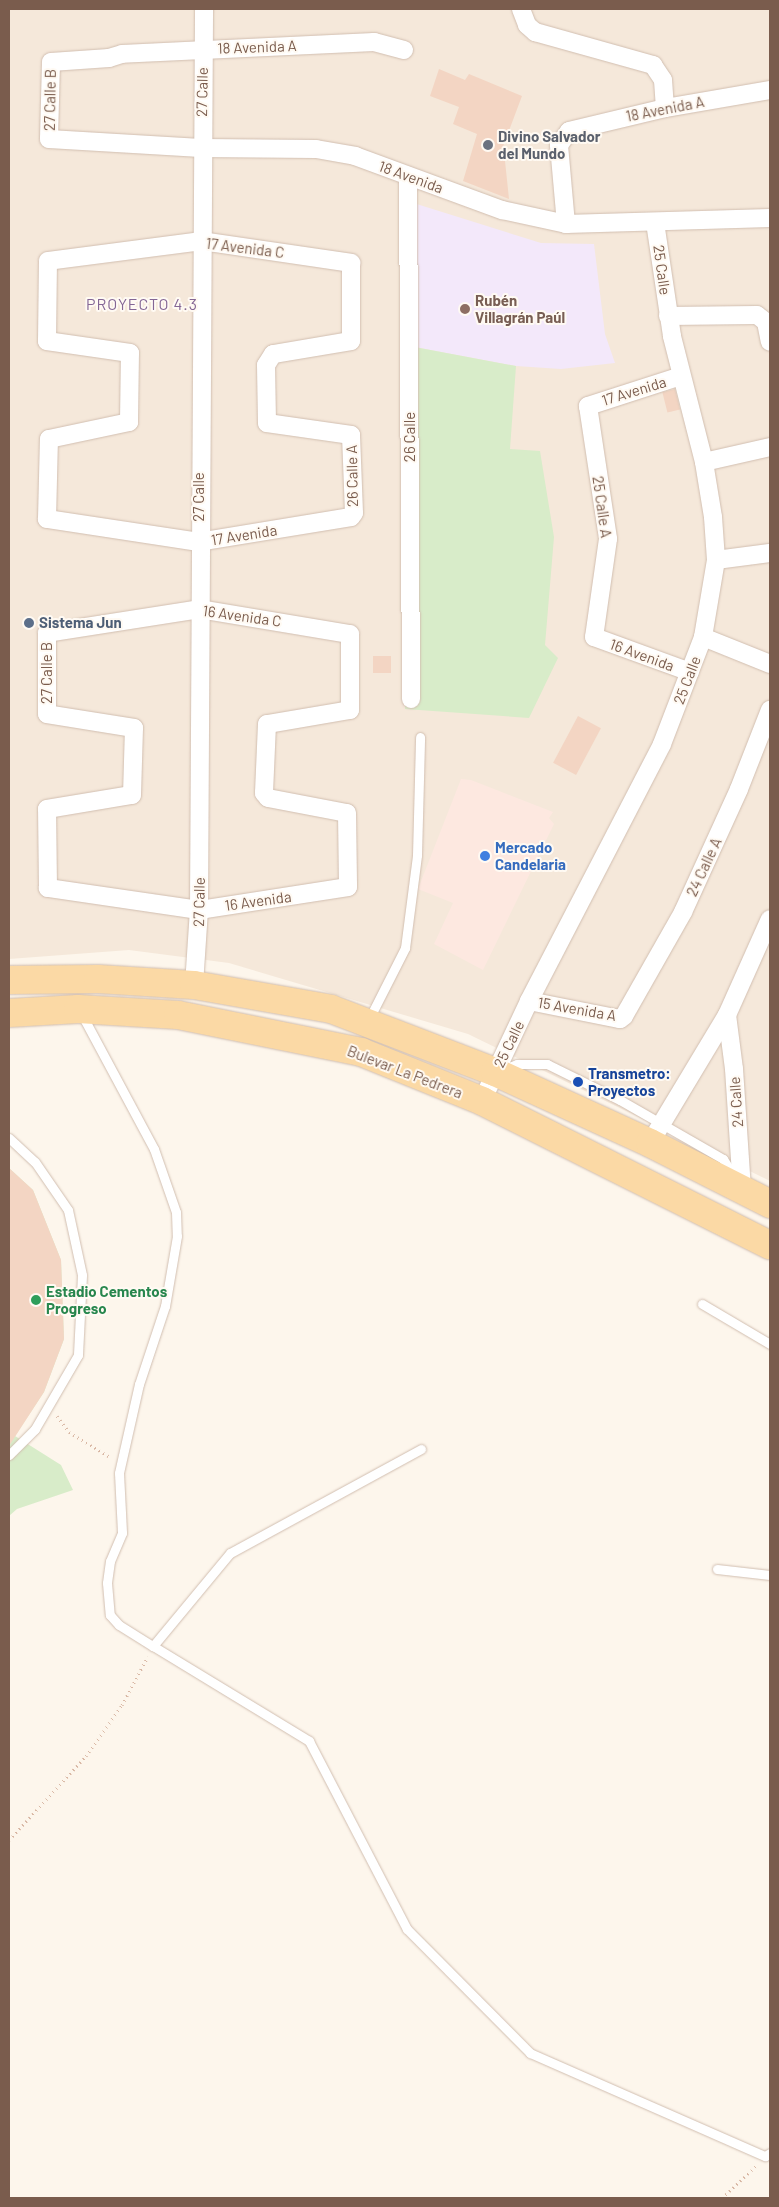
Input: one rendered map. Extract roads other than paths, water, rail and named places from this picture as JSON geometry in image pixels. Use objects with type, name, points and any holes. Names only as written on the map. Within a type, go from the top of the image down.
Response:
[{"type":"main road","points":[[9,980],[98,979],[194,985],[330,1009],[656,1133],[742,1189],[770,1204]]},
{"type":"main road","name":"Bulevar La Pedrera","points":[[9,1012],[78,1009],[178,1015],[362,1052],[482,1102],[770,1246]]},
{"type":"street","name":"27 Calle","points":[[194,985],[199,910],[201,148],[204,9]]},
{"type":"street","points":[[524,9],[527,25],[535,32],[653,66],[663,80],[665,108]]},
{"type":"street","name":"18 Avenida A","points":[[51,62],[203,50],[374,42],[404,50]]},
{"type":"street","name":"27 Calle B","points":[[49,139],[51,62]]},
{"type":"street","name":"18 Avenida A","points":[[566,224],[560,150],[562,137],[573,129],[665,108],[770,90]]},
{"type":"street","name":"18 Avenida","points":[[49,139],[201,148],[316,149],[355,156],[502,210],[566,224],[770,218]]},
{"type":"street","name":"26 Calle","points":[[408,176],[411,699]]},
{"type":"street","name":"25 Calle","points":[[482,1102],[529,1001],[662,744],[703,637],[716,560],[704,462],[681,376],[668,316],[655,222]]},
{"type":"street","name":"17 Avenida C","points":[[48,519],[49,439],[130,422],[130,353],[47,341],[48,262],[201,241],[351,263],[351,341],[272,354],[266,365],[266,419],[271,426],[351,435]]},
{"type":"street","points":[[668,316],[757,315],[766,322],[770,342]]},
{"type":"street","name":"17 Avenida","points":[[588,406],[681,376]]},
{"type":"street","name":"25 Calle A","points":[[588,406],[608,540],[594,637]]},
{"type":"street","name":"26 Calle A","points":[[351,435],[354,513],[351,518]]},
{"type":"street","points":[[704,462],[770,447]]},
{"type":"street","name":"17 Avenida","points":[[48,519],[199,542],[351,518]]},
{"type":"street","points":[[716,560],[770,553]]},
{"type":"street","name":"16 Avenida C","points":[[47,633],[200,609],[349,632],[350,710],[267,724],[265,796],[347,813],[348,887]]},
{"type":"street","name":"27 Calle B","points":[[47,633],[47,714],[134,728],[132,795],[47,809],[48,888]]},
{"type":"street","name":"16 Avenida","points":[[594,637],[690,672]]},
{"type":"street","points":[[703,637],[770,664]]},
{"type":"street","name":"24 Calle A","points":[[624,1016],[683,912],[739,789],[770,710]]},
{"type":"street","name":"16 Avenida","points":[[48,888],[199,910],[348,887]]},
{"type":"street","points":[[656,1133],[727,1015],[770,920]]},
{"type":"street","name":"15 Avenida A","points":[[529,1001],[620,1019],[624,1016]]},
{"type":"street","name":"24 Calle","points":[[727,1015],[734,1069],[742,1189]]},
{"type":"lane","points":[[368,1022],[405,948],[417,855],[420,737]]},
{"type":"lane","points":[[78,1009],[154,1150],[176,1212],[177,1236],[165,1306],[140,1384],[122,1464],[119,1485],[122,1533],[110,1561],[107,1601],[110,1615],[119,1625],[309,1741],[407,1930],[530,2053],[768,2155]]},
{"type":"lane","points":[[9,1138],[35,1162],[68,1210],[82,1275],[78,1355],[50,1407],[35,1429],[9,1455]]},
{"type":"lane","points":[[702,1304],[770,1344]]},
{"type":"lane","points":[[153,1646],[230,1554],[421,1449]]},
{"type":"lane","points":[[717,1570],[770,1575]]},
{"type":"place","name":"Divino Salvador del Mundo","points":[[488,145]]},
{"type":"place","name":"Rubén Villagrán Paúl","points":[[465,309]]},
{"type":"place","name":"Sistema Jun","points":[[29,623]]},
{"type":"place","name":"Mercado Candelaria","points":[[485,856]]},
{"type":"place","name":"Transmetro: Proyectos","points":[[578,1082]]},
{"type":"place","name":"Estadio Cementos Progreso","points":[[36,1300]]},
{"type":"district","name":"PROYECTO 4.3","points":[[142,304]]}]
